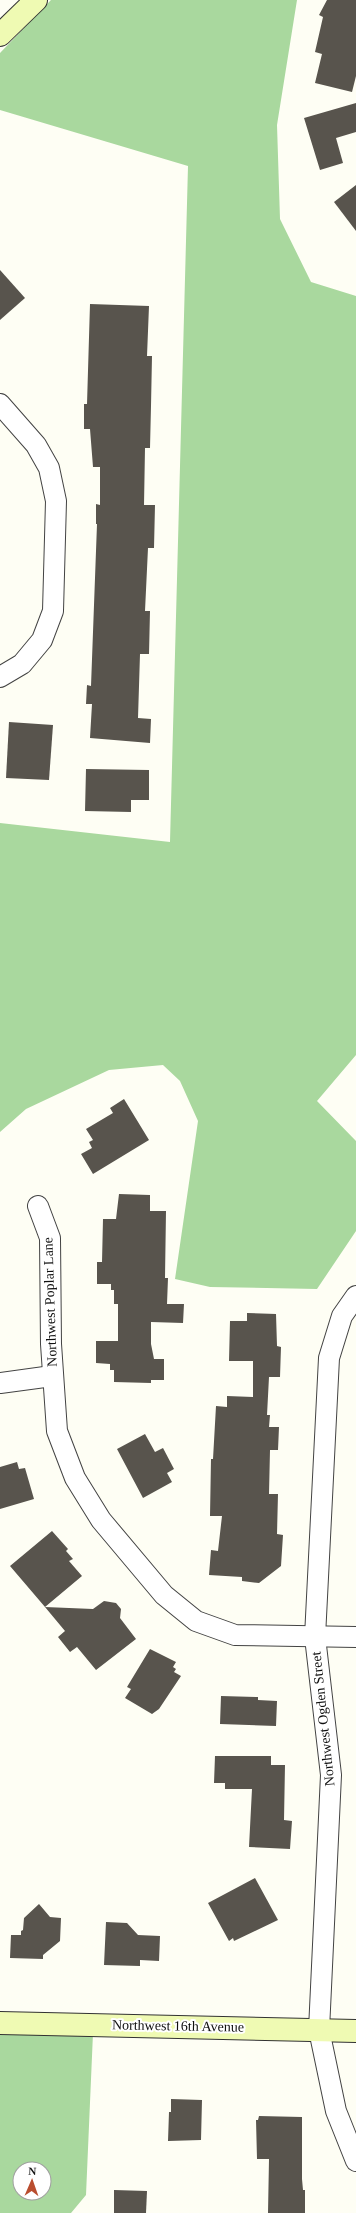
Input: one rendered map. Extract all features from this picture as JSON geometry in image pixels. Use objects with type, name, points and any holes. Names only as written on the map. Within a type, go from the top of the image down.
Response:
[{"type":"street","points":[[0,35],[36,0]]},
{"type":"street","points":[[0,404],[36,446],[49,468],[56,501],[53,611],[42,640],[22,664],[0,677]]},
{"type":"street","name":"Northwest Poplar Lane","points":[[38,1206],[50,1238],[52,1376],[57,1431],[75,1478],[101,1520],[164,1595],[196,1621],[236,1635],[356,1637]]},
{"type":"street","name":"Northwest Ogden Street","points":[[356,1296],[342,1316],[329,1358],[315,1637],[331,1775],[319,2030],[336,2111],[356,2161]]},
{"type":"street","points":[[0,1383],[52,1376]]},
{"type":"street","name":"Northwest 16th Avenue","points":[[0,2023],[356,2031]]},
{"type":"green space","points":[[51,0],[297,0],[277,125],[280,219],[311,282],[356,296],[356,1055],[317,1101],[356,1141],[356,1231],[317,1289],[210,1287],[175,1279],[198,1121],[180,1081],[163,1065],[109,1070],[26,1109],[0,1132],[0,823],[170,842],[188,166],[0,110],[0,53]]},
{"type":"green space","points":[[0,2032],[93,2033],[86,2195],[71,2213],[0,2213]]},
{"type":"building","points":[[327,0],[356,0],[356,76],[352,92],[315,83],[322,54],[315,52],[323,17],[319,15]]},
{"type":"building","points":[[356,103],[356,132],[336,138],[343,163],[320,170],[304,118]]},
{"type":"building","points":[[356,185],[356,231],[334,202]]},
{"type":"building","points":[[0,270],[25,298],[0,320]]},
{"type":"building","points":[[90,304],[149,306],[147,356],[152,356],[150,448],[145,448],[144,505],[155,505],[154,548],[148,548],[145,611],[150,611],[149,654],[140,654],[138,718],[151,719],[150,743],[90,738],[92,704],[86,704],[87,685],[91,686],[97,524],[96,504],[100,505],[100,467],[93,467],[90,429],[84,429],[84,404],[87,404]]},
{"type":"building","points":[[9,722],[53,725],[49,780],[6,778]]},
{"type":"building","points":[[86,769],[149,770],[149,800],[131,800],[131,812],[85,811]]},
{"type":"building","points":[[124,1099],[149,1140],[93,1174],[81,1154],[92,1148],[89,1142],[93,1140],[86,1129],[113,1113],[110,1108]]},
{"type":"building","points":[[119,1194],[150,1195],[150,1211],[166,1211],[165,1278],[168,1278],[167,1304],[184,1304],[183,1323],[151,1322],[151,1344],[154,1359],[164,1359],[164,1380],[151,1380],[151,1383],[114,1382],[114,1370],[110,1370],[110,1364],[96,1363],[96,1341],[118,1341],[118,1304],[114,1304],[114,1290],[111,1290],[111,1284],[97,1284],[97,1262],[102,1262],[103,1219],[116,1219]]},
{"type":"building","points":[[247,1313],[276,1314],[277,1346],[281,1347],[280,1377],[269,1377],[267,1415],[270,1415],[269,1427],[279,1427],[278,1450],[270,1450],[269,1494],[278,1494],[277,1534],[283,1535],[281,1566],[259,1583],[242,1581],[242,1577],[209,1575],[211,1550],[218,1551],[222,1516],[210,1516],[211,1459],[213,1459],[216,1406],[227,1407],[227,1396],[253,1397],[253,1361],[229,1361],[230,1321],[247,1321]]},
{"type":"building","points":[[145,1434],[155,1452],[163,1448],[174,1469],[167,1473],[172,1482],[143,1498],[117,1449]]},
{"type":"building","points":[[17,1462],[19,1469],[25,1468],[34,1499],[0,1509],[0,1467]]},
{"type":"building","points":[[52,1531],[68,1549],[66,1551],[73,1559],[69,1561],[82,1576],[45,1607],[10,1566]]},
{"type":"building","points":[[104,1601],[116,1603],[121,1609],[120,1618],[136,1639],[96,1670],[77,1647],[70,1652],[58,1637],[65,1631],[45,1607],[93,1609]]},
{"type":"building","points":[[150,1649],[176,1662],[173,1667],[176,1669],[174,1672],[181,1676],[159,1709],[152,1714],[125,1698],[131,1689],[127,1687]]},
{"type":"building","points":[[221,1696],[258,1697],[258,1700],[277,1701],[276,1726],[220,1724]]},
{"type":"building","points":[[215,1756],[271,1756],[271,1765],[285,1765],[284,1820],[292,1821],[290,1849],[249,1847],[252,1789],[225,1789],[225,1783],[214,1783]]},
{"type":"building","points":[[255,1878],[278,1920],[234,1941],[233,1938],[229,1941],[208,1903]]},
{"type":"building","points":[[39,1904],[50,1917],[61,1918],[60,1941],[43,1955],[43,1959],[10,1958],[11,1935],[21,1935],[24,1918]]},
{"type":"building","points":[[106,1922],[127,1923],[138,1935],[160,1936],[159,1961],[140,1960],[140,1966],[104,1965]]},
{"type":"building","points":[[171,2099],[202,2100],[201,2140],[168,2141]]},
{"type":"building","points":[[259,2116],[302,2117],[302,2179],[303,2190],[305,2190],[305,2213],[268,2213],[269,2159],[257,2159],[256,2120],[258,2120]]},
{"type":"building","points":[[114,2190],[147,2191],[146,2213],[114,2213]]}]
